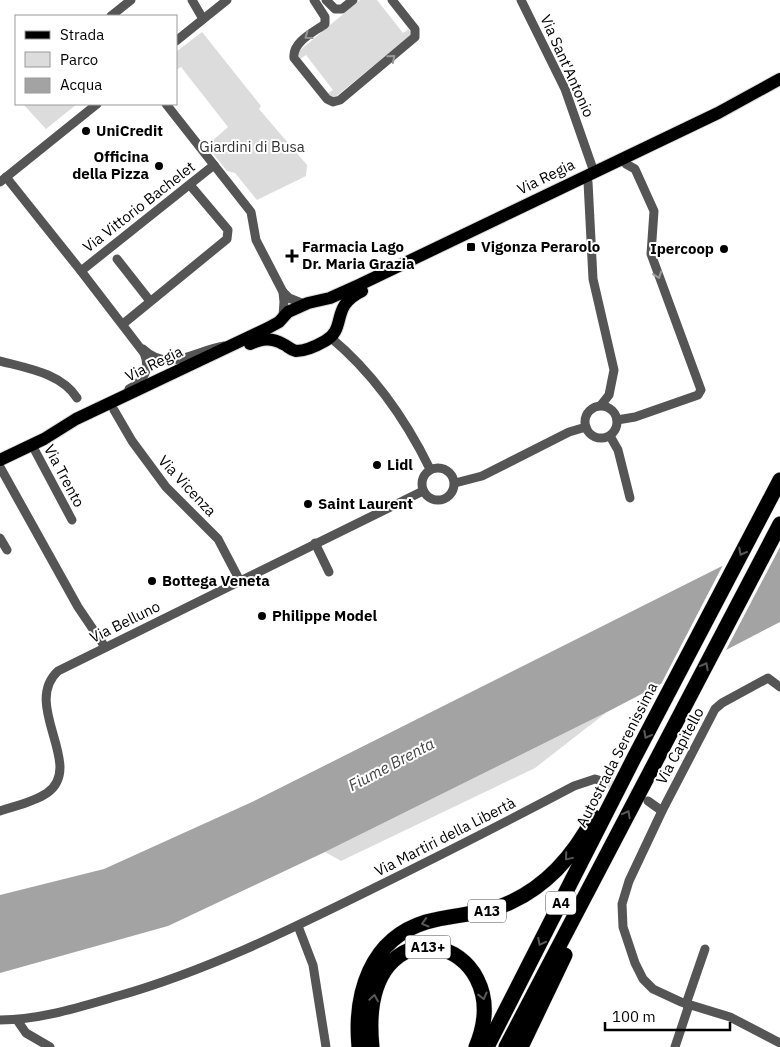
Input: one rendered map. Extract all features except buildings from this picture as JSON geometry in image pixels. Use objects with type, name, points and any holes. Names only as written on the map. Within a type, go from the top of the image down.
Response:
[{"type":"highway","name":"Autostrada Serenissima","points":[[487,1047],[634,758],[780,480]]},
{"type":"highway","name":"A4","points":[[506,1047],[780,524]]},
{"type":"highway","name":"A13","points":[[359,1047],[360,993],[366,975],[386,946],[414,927],[448,917],[488,911],[511,902],[542,883],[561,866],[577,847],[608,792],[634,758]]},
{"type":"highway","name":"A4","points":[[521,1047],[591,902],[605,857]]},
{"type":"highway","name":"A13+","points":[[372,1047],[372,1008],[375,988],[381,974],[390,962],[404,952],[431,946],[444,949],[456,955],[469,968],[482,991],[485,1018],[476,1047]]},
{"type":"main road","name":"Via Regia","points":[[44,439],[67,432],[259,340],[267,338],[283,344],[292,350],[301,350],[330,337],[338,326],[339,316],[344,304],[356,294],[718,113],[780,79]]},
{"type":"main road","name":"Via Regia","points":[[0,460],[44,439],[76,419],[281,319],[304,304],[324,300],[591,177],[626,164],[722,118],[780,87]]},
{"type":"main road","points":[[324,300],[331,305],[339,316]]},
{"type":"main road","points":[[281,319],[280,338],[283,344]]},
{"type":"street","points":[[112,15],[131,0]]},
{"type":"street","points":[[192,0],[203,19]]},
{"type":"street","points":[[178,39],[227,0]]},
{"type":"street","points":[[314,0],[326,17],[325,24],[298,44],[293,53],[294,58],[327,99],[333,102],[340,100],[416,38],[415,29],[392,0]]},
{"type":"street","points":[[326,0],[334,9],[342,9],[353,0]]},
{"type":"street","name":"Via Sant'Antonio","points":[[521,0],[565,89],[591,177],[593,279],[614,370],[610,395],[601,406]]},
{"type":"street","points":[[3,179],[96,105]]},
{"type":"street","name":"Via Vittorio Bachelet","points":[[167,105],[250,210],[256,240],[282,292],[284,302],[281,319]]},
{"type":"street","points":[[617,420],[635,417],[700,392],[651,254],[654,211],[635,169],[626,164]]},
{"type":"street","name":"Via Vittorio Bachelet","points":[[81,271],[214,165]]},
{"type":"street","name":"Via Vittorio Bachelet","points":[[3,179],[81,271],[142,348],[148,366],[142,379],[131,388],[97,404],[76,419]]},
{"type":"street","points":[[123,324],[227,239],[229,235],[228,230],[190,185]]},
{"type":"street","points":[[117,259],[150,301]]},
{"type":"street","points":[[282,292],[289,298],[304,304]]},
{"type":"street","points":[[330,337],[367,371],[430,469]]},
{"type":"street","name":"Via Vittorio Bachelet","points":[[142,348],[159,358],[179,360],[213,347],[232,344]]},
{"type":"street","points":[[0,361],[53,378],[64,385],[77,398]]},
{"type":"street","points":[[601,406],[614,411],[617,420],[616,429],[610,436],[596,437],[589,432],[585,419],[589,411],[601,406]]},
{"type":"street","name":"Via Vicenza","points":[[114,410],[132,441],[166,487],[218,539],[240,581]]},
{"type":"street","points":[[455,483],[472,480],[498,470],[569,432],[586,427]]},
{"type":"street","points":[[610,436],[618,450],[630,498]]},
{"type":"street","name":"Via Trento","points":[[32,445],[72,520]]},
{"type":"street","points":[[0,467],[78,606],[104,647]]},
{"type":"street","points":[[435,467],[446,469],[450,472],[455,483],[448,503],[432,499],[423,491],[422,479],[430,469],[435,467]]},
{"type":"street","name":"Via Belluno","points":[[0,812],[48,793],[59,778],[60,764],[45,698],[47,683],[58,670],[423,491]]},
{"type":"street","points":[[0,538],[7,550]]},
{"type":"street","points":[[315,543],[329,572]]},
{"type":"street","name":"Via Capitello","points":[[662,811],[715,710],[722,703],[768,678],[780,687]]},
{"type":"street","name":"Via Martiri della Libertà","points":[[0,1020],[17,1020],[88,1005],[215,963],[298,926],[574,786],[594,779],[605,782]]},
{"type":"street","points":[[648,801],[662,811],[629,881],[622,904],[623,927],[635,963],[643,979],[653,989],[688,1004],[730,1017],[779,1041]]},
{"type":"street","points":[[298,926],[313,965],[326,1047]]},
{"type":"street","points":[[675,1047],[705,949]]},
{"type":"street","points":[[17,1020],[26,1033],[50,1047]]},
{"type":"green space","points":[[360,0],[377,0],[403,33],[409,29],[411,35],[334,98],[327,94],[333,90],[306,55],[300,59],[298,52]]},
{"type":"green space","name":"Giardini di Busa","points":[[202,32],[261,106],[259,109],[307,165],[306,176],[257,200],[235,173],[227,171],[210,150],[212,141],[228,127],[181,67],[178,69],[178,50]]},
{"type":"green space","points":[[24,105],[76,105],[46,129]]},
{"type":"green space","points":[[607,712],[535,768],[341,861],[325,852]]},
{"type":"water","name":"Fiume Brenta","points":[[780,537],[780,622],[607,712],[325,852],[168,926],[0,973],[0,895],[104,869],[252,802]]},
{"type":"pier","points":[[780,535],[780,547],[724,654],[659,688],[724,563]]},
{"type":"tunnel","points":[[605,782],[641,798]]},
{"type":"place","name":"UniCredit","points":[[86,131]]},
{"type":"place","name":"Officina della Pizza","points":[[159,166]]},
{"type":"place","name":"Vigonza Perarolo","points":[[471,247]]},
{"type":"place","name":"Ipercoop","points":[[724,249]]},
{"type":"place","name":"Farmacia Lago Dr. Maria Grazia","points":[[292,256]]},
{"type":"place","name":"Lidl","points":[[377,465]]},
{"type":"place","name":"Saint Laurent","points":[[308,504]]},
{"type":"place","name":"Bottega Veneta","points":[[152,581]]},
{"type":"place","name":"Philippe Model","points":[[262,616]]}]
